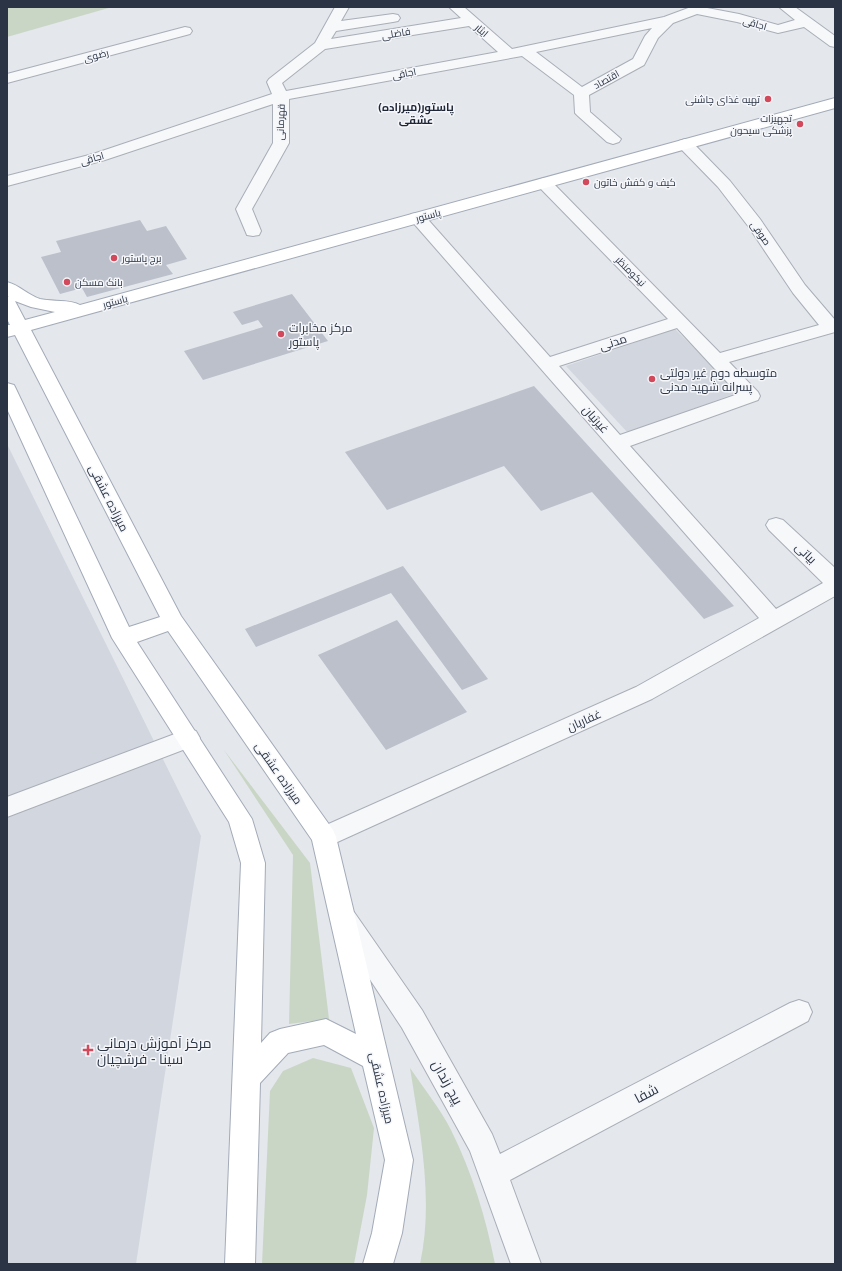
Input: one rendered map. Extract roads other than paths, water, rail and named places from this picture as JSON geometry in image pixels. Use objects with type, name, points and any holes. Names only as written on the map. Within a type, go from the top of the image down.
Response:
[{"type":"main road","name":"پاستور","points":[[14,329],[835,103]]},
{"type":"main road","points":[[7,287],[25,299],[50,307],[92,307]]},
{"type":"main road","name":"میرزاده عشقی","points":[[7,302],[14,329],[172,620],[324,837],[399,1160],[387,1233],[378,1264]]},
{"type":"main road","points":[[7,389],[122,638],[240,819],[253,863],[246,1078],[235,1257]]},
{"type":"main road","points":[[122,638],[172,620]]},
{"type":"main road","points":[[246,1078],[280,1042],[326,1032],[375,1058]]},
{"type":"street","name":"قهرمانی","points":[[253,231],[244,209],[281,143],[281,96],[274,82],[321,45],[342,7]]},
{"type":"street","name":"ایثار","points":[[456,7],[509,54]]},
{"type":"street","points":[[786,7],[835,43]]},
{"type":"street","points":[[653,10],[668,20]]},
{"type":"street","name":"اجاقی","points":[[7,182],[99,157],[281,96],[509,54],[668,20],[696,10],[739,18],[778,29],[806,22]]},
{"type":"street","points":[[331,27],[393,18]]},
{"type":"street","name":"اقتصاد","points":[[613,139],[583,113],[581,93],[639,62],[652,36],[668,20]]},
{"type":"street","name":"فاضلی","points":[[321,45],[471,21]]},
{"type":"street","name":"رضوی","points":[[7,79],[185,31]]},
{"type":"street","points":[[524,50],[581,93]]},
{"type":"street","name":"صوفی","points":[[685,144],[724,184],[754,223],[799,289],[831,327],[716,360]]},
{"type":"street","name":"نیکومنظر","points":[[544,183],[680,321],[751,396],[617,443]]},
{"type":"street","name":"غیرتیان","points":[[417,218],[774,620]]},
{"type":"street","name":"مدنی","points":[[546,364],[680,321]]},
{"type":"street","name":"بیاتی","points":[[776,525],[835,581]]},
{"type":"street","name":"غفاریان","points":[[324,837],[644,693],[835,586]]},
{"type":"street","points":[[7,807],[188,738]]},
{"type":"street","name":"پیچ زندان","points":[[342,915],[412,1019],[482,1144],[526,1264]]},
{"type":"street","name":"شفا","points":[[493,1173],[800,1012]]},
{"type":"place","name":"تهیه غذای چاشنی","points":[[768,99]]},
{"type":"place","name":"تجهیزات پزشکی سیحون","points":[[800,124]]},
{"type":"place","name":"کیف و کفش خاتون","points":[[586,182]]},
{"type":"place","name":"برج پاستور","points":[[114,258]]},
{"type":"place","name":"بانک مسکن","points":[[67,282]]},
{"type":"place","name":"مرکز مخابرات پاستور","points":[[281,334]]},
{"type":"place","name":"متوسطه دوم غیر دولتی پسرانه شهید مدنی","points":[[652,379]]},
{"type":"place","name":"مرکز آموزش درمانی سینا - فرشچیان","points":[[88,1050]]},
{"type":"district","name":"(پاستور(میرزاده عشقی","points":[[416,112]]}]
